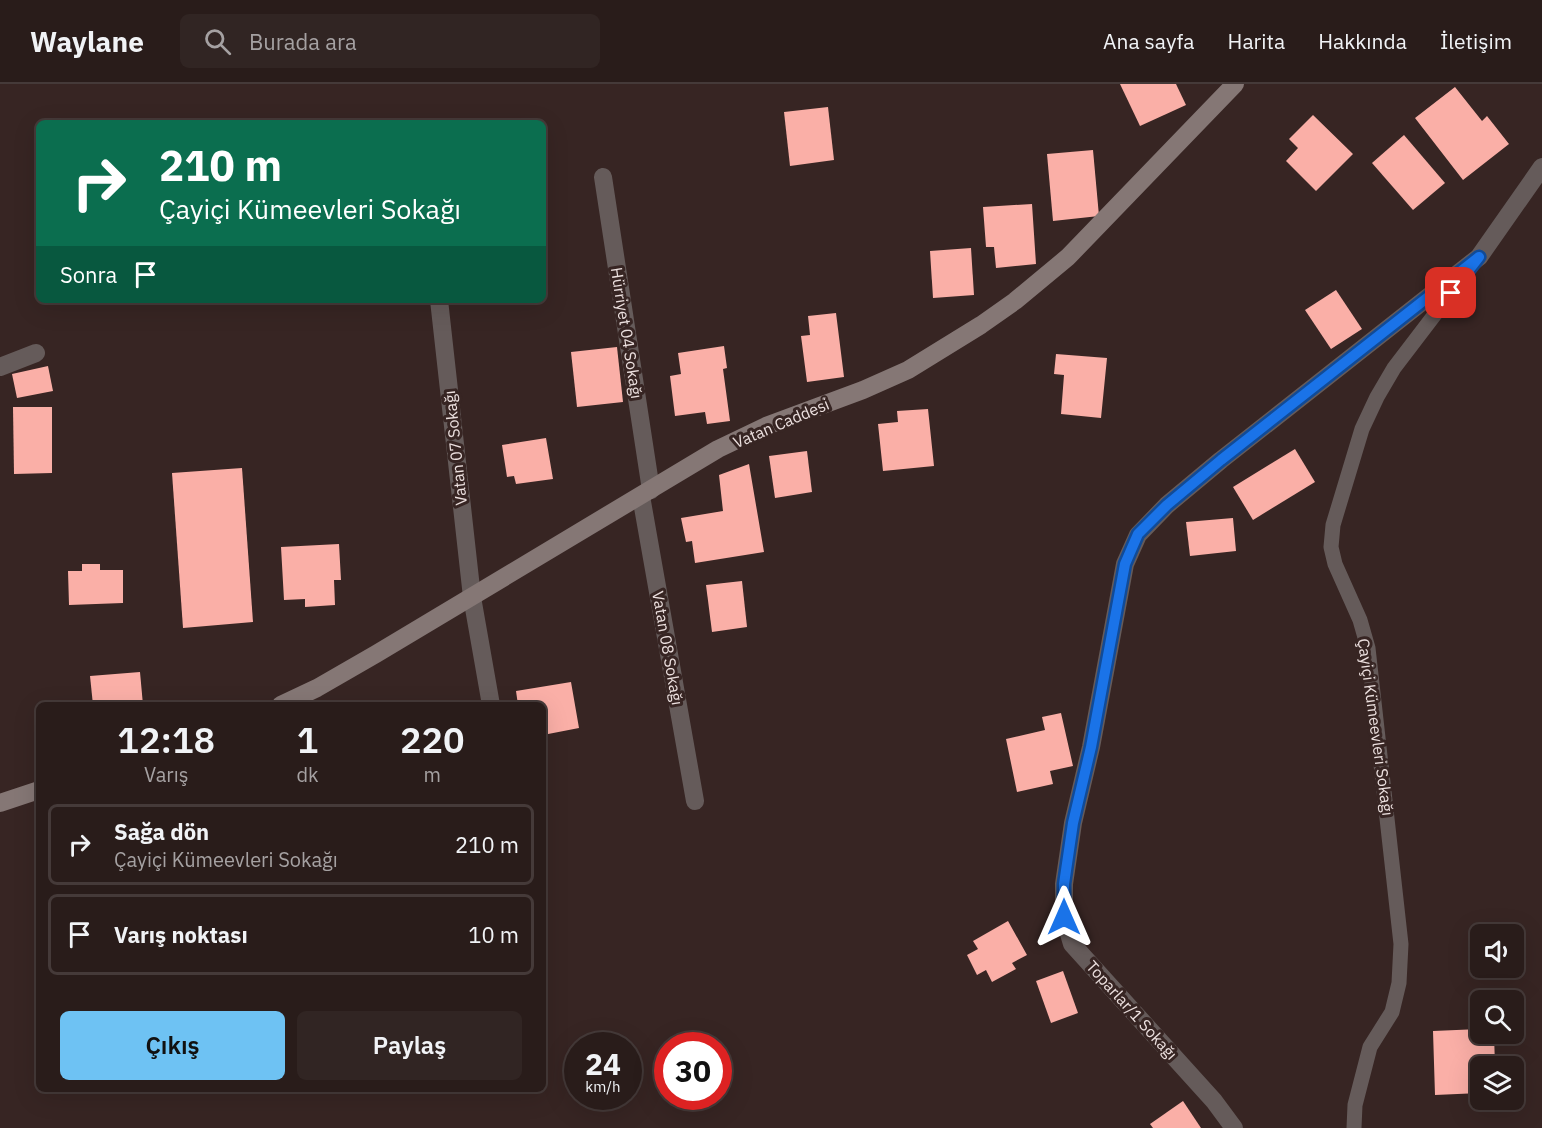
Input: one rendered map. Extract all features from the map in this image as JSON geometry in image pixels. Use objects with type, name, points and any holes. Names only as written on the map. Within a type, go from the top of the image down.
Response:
[{"type":"street","name":"Vatan Caddesi","points":[[287,702],[316,688],[472,597],[718,449],[766,426],[863,390],[908,370],[981,325],[1015,301],[1068,256],[1235,84]]},
{"type":"street","name":"Çayiçi Kümeevleri Sokağı","points":[[1479,257],[1542,167]]},
{"type":"street","name":"Hürriyet 04 Sokağı","points":[[603,177],[646,493]]},
{"type":"street","name":"Toparlar/1 Sokağı","points":[[1234,1128],[1214,1101],[1072,944],[1064,917],[1064,884],[1073,823],[1091,747],[1125,564],[1138,534],[1167,505],[1479,257]]},
{"type":"street","name":"Vatan 07 Sokağı","points":[[439,303],[472,597],[490,702]]},
{"type":"street","points":[[0,367],[36,354]]},
{"type":"street","name":"Vatan 08 Sokağı","points":[[646,493],[695,801]]},
{"type":"street","points":[[0,803],[36,791]]},
{"type":"lane","name":"Çayiçi Kümeevleri Sokağı","points":[[1354,1128],[1355,1105],[1370,1047],[1392,1012],[1398,983],[1401,944],[1368,648],[1360,620],[1335,564],[1331,547],[1333,525],[1362,429],[1377,397],[1394,368],[1479,257]]},
{"type":"building","points":[[1120,84],[1176,84],[1186,105],[1140,126]]},
{"type":"building","points":[[1455,87],[1482,121],[1487,116],[1509,144],[1463,180],[1415,118]]},
{"type":"building","points":[[828,107],[834,160],[790,166],[784,112]]},
{"type":"building","points":[[1313,115],[1353,154],[1316,191],[1286,161],[1298,148],[1289,139]]},
{"type":"building","points":[[1404,135],[1445,183],[1413,210],[1372,163]]},
{"type":"building","points":[[1093,150],[1099,216],[1053,221],[1047,154]]},
{"type":"building","points":[[1032,204],[1036,264],[996,268],[994,247],[986,247],[983,207]]},
{"type":"building","points":[[971,248],[974,295],[933,298],[930,251]]},
{"type":"building","points":[[1336,290],[1362,329],[1331,349],[1305,310]]},
{"type":"building","points":[[836,313],[844,377],[807,382],[801,336],[810,335],[808,316]]},
{"type":"building","points":[[724,346],[727,368],[723,369],[730,421],[707,424],[705,412],[675,416],[670,376],[681,374],[678,353]]},
{"type":"building","points":[[617,347],[623,402],[577,407],[571,352]]},
{"type":"building","points":[[1056,354],[1107,358],[1101,418],[1061,414],[1064,375],[1054,374]]},
{"type":"building","points":[[48,366],[53,391],[17,398],[12,374]]},
{"type":"building","points":[[13,407],[52,407],[52,473],[14,474]]},
{"type":"building","points":[[928,409],[934,466],[883,471],[878,424],[898,422],[897,411]]},
{"type":"building","points":[[546,438],[553,479],[516,484],[514,476],[507,477],[502,445]]},
{"type":"building","points":[[1295,449],[1315,482],[1253,520],[1233,487]]},
{"type":"building","points":[[807,451],[812,492],[775,498],[769,456]]},
{"type":"building","points":[[749,464],[764,552],[695,563],[692,541],[686,542],[681,518],[723,511],[719,475]]},
{"type":"building","points":[[242,468],[253,622],[183,628],[172,473]]},
{"type":"building","points":[[1233,518],[1236,551],[1190,556],[1186,522]]},
{"type":"building","points":[[339,544],[341,580],[334,580],[335,605],[305,607],[305,599],[284,600],[281,547]]},
{"type":"building","points":[[82,564],[100,564],[100,570],[123,570],[123,603],[69,605],[68,571],[82,571]]},
{"type":"building","points":[[742,581],[747,627],[712,632],[706,585]]},
{"type":"building","points":[[140,672],[143,702],[93,702],[90,676]]},
{"type":"building","points":[[571,682],[579,728],[546,734],[546,702],[518,702],[516,691]]},
{"type":"building","points":[[1061,713],[1073,766],[1050,771],[1053,784],[1017,792],[1006,739],[1045,730],[1042,717]]},
{"type":"building","points":[[1008,921],[1027,955],[1012,963],[1016,969],[992,982],[986,970],[977,975],[967,955],[978,949],[973,941]]},
{"type":"building","points":[[1063,971],[1078,1013],[1051,1023],[1036,981]]},
{"type":"building","points":[[1470,1029],[1470,1044],[1494,1044],[1495,1056],[1470,1056],[1470,1093],[1435,1095],[1433,1031]]},
{"type":"building","points":[[1183,1101],[1201,1128],[1153,1128],[1150,1124]]},
{"type":"route","points":[[1064,917],[1064,884],[1073,823],[1091,747],[1119,590],[1125,564],[1138,534],[1167,505],[1221,460],[1479,257],[1451,293]]}]
